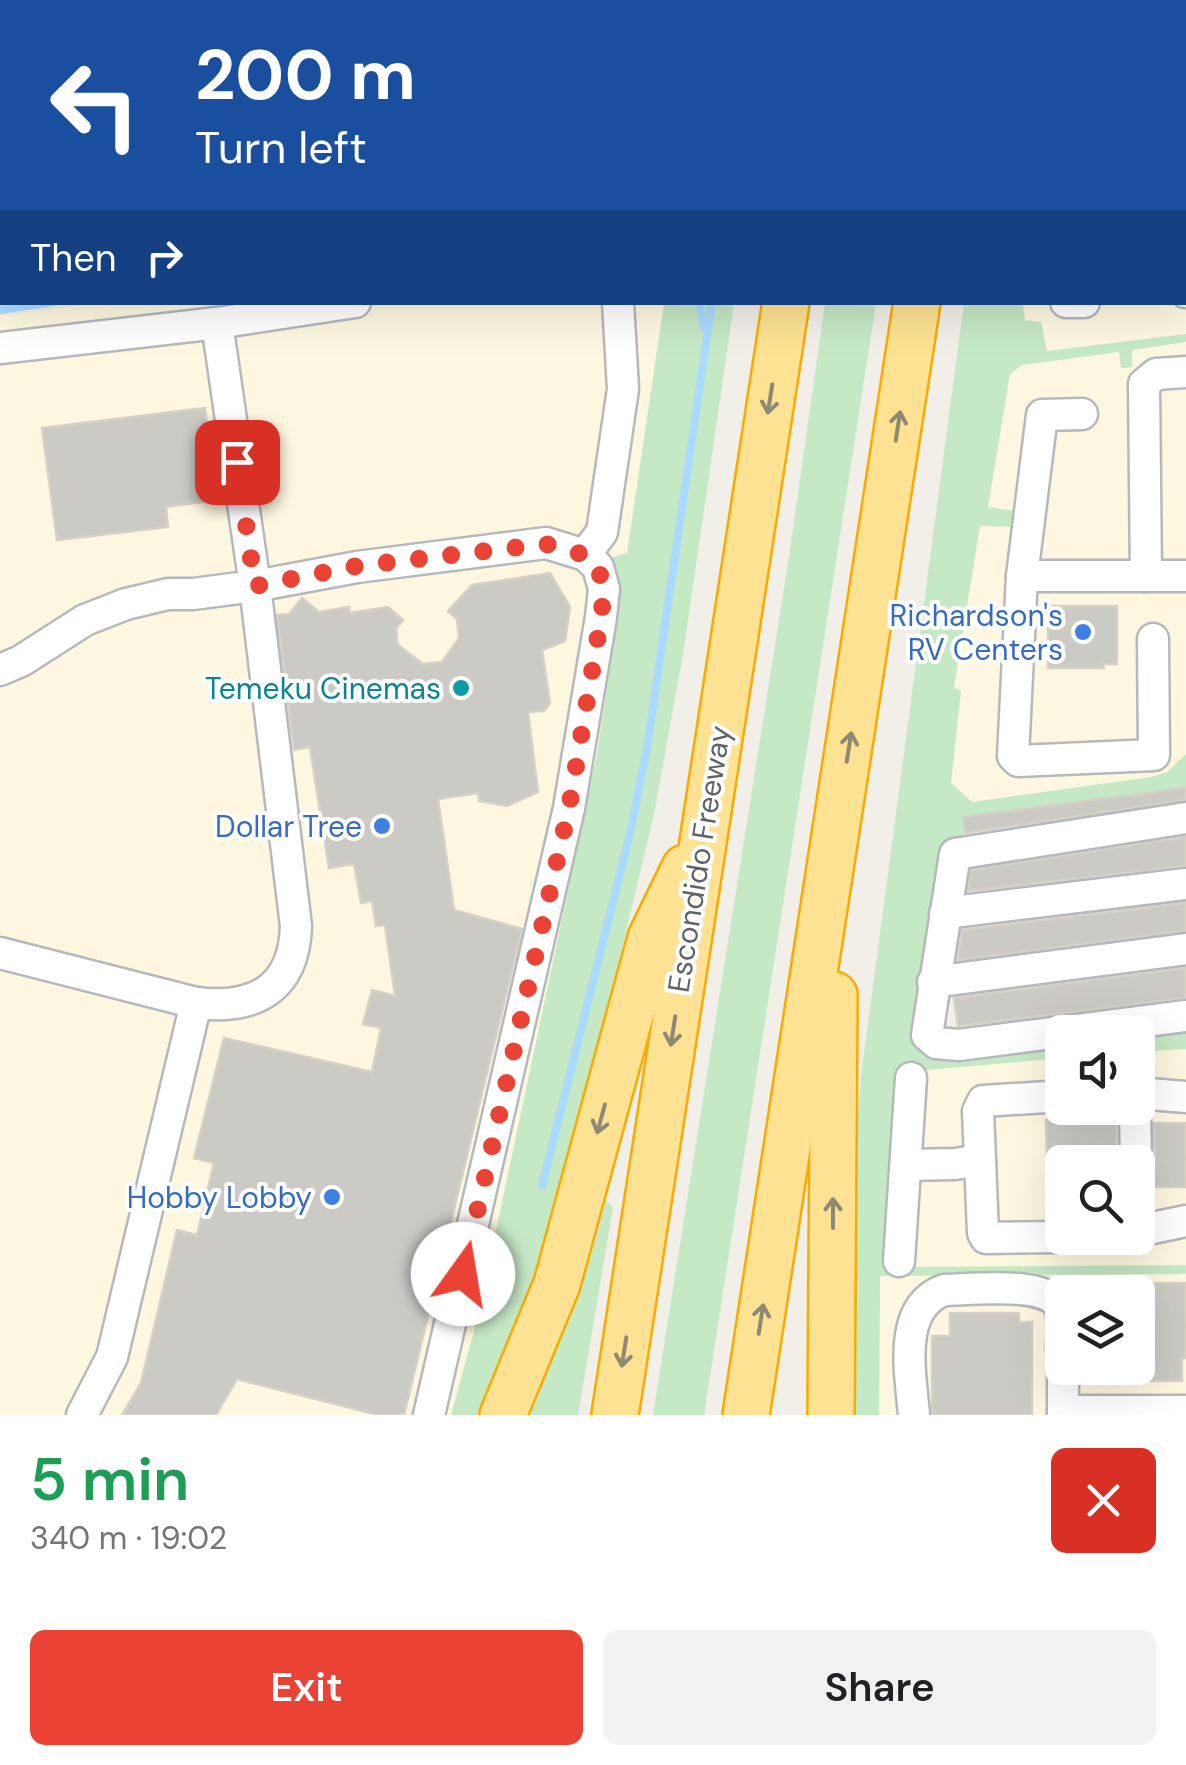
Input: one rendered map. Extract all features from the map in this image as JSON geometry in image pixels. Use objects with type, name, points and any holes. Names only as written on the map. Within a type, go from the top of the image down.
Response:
[{"type":"highway","name":"Escondido Freeway","points":[[614,1415],[786,305]]},
{"type":"highway","points":[[746,1415],[917,305]]},
{"type":"highway","points":[[503,1415],[557,1284],[651,938],[704,830]]},
{"type":"highway","points":[[831,1415],[835,844]]},
{"type":"lane","points":[[0,348],[336,305]]},
{"type":"lane","points":[[585,555],[602,532],[623,390],[618,305]]},
{"type":"lane","points":[[0,952],[196,1003],[227,1006],[268,992],[290,966],[296,926],[255,586],[217,323]]},
{"type":"lane","points":[[1146,576],[1144,384],[1156,374],[1186,372]]},
{"type":"lane","points":[[1082,414],[1042,414],[1022,576],[1013,756],[1018,761],[1154,755],[1152,639]]},
{"type":"lane","points":[[0,670],[21,661],[84,620],[168,594],[255,586],[357,566],[546,544],[585,555],[598,567],[604,590],[569,808],[429,1415]]},
{"type":"lane","points":[[1022,576],[1186,576]]},
{"type":"lane","points":[[1186,818],[954,854],[926,1035],[930,1040],[959,1046],[1186,1016]]},
{"type":"lane","points":[[945,912],[1186,884]]},
{"type":"lane","points":[[933,982],[1186,949]]},
{"type":"lane","points":[[82,1415],[112,1357],[196,1003]]},
{"type":"lane","points":[[899,1261],[911,1078]]},
{"type":"lane","points":[[1155,1094],[1186,1097]]},
{"type":"lane","points":[[1045,1097],[983,1101],[978,1111],[983,1233],[986,1238],[1045,1237]]},
{"type":"lane","points":[[906,1165],[980,1160]]},
{"type":"lane","points":[[1155,1227],[1186,1221]]},
{"type":"lane","points":[[914,1415],[911,1333],[922,1304],[931,1295],[944,1290],[1030,1289],[1045,1294]]},
{"type":"lane","points":[[1063,1385],[1063,1413],[1186,1410]]},
{"type":"shaded area","points":[[80,305],[670,305],[676,331],[475,1415],[0,1415],[0,316]]},
{"type":"shaded area","points":[[1010,305],[1186,305],[1186,788],[963,817],[932,794]]},
{"type":"shaded area","points":[[1186,1043],[1186,1415],[879,1415],[880,1241],[893,1066],[1045,1054],[1045,1125],[1155,1125],[1155,1046]]},
{"type":"green space","points":[[664,305],[734,305],[684,648],[654,814],[571,1163],[549,1241],[501,1373],[479,1415],[451,1415],[477,1320],[597,754],[620,600],[613,557],[627,553]]},
{"type":"green space","points":[[825,305],[876,305],[704,1415],[653,1415],[789,557]]},
{"type":"green space","points":[[964,305],[1023,305],[1025,320],[1041,322],[1047,351],[1186,334],[1186,342],[1132,350],[1132,367],[1121,368],[1119,352],[1022,365],[1010,374],[988,507],[1015,511],[1015,527],[980,526],[954,687],[961,691],[951,783],[972,802],[1151,777],[1167,772],[1186,754],[1186,788],[963,817],[965,837],[946,839],[914,1033],[1045,1040],[1045,1060],[905,1072],[909,1267],[1186,1265],[1186,1274],[880,1276],[879,1415],[852,1415],[853,1177],[861,1076]]},
{"type":"green space","points":[[1186,1027],[1186,1049],[1155,1051],[1155,1031]]},
{"type":"green space","points":[[606,1200],[613,1208],[578,1415],[531,1415],[575,1295],[600,1205]]},
{"type":"building","points":[[205,408],[208,433],[214,432],[224,499],[166,507],[168,527],[57,540],[42,428]]},
{"type":"building","points":[[550,573],[570,607],[565,641],[542,650],[550,703],[544,711],[528,712],[538,792],[507,806],[479,801],[478,793],[438,799],[454,910],[522,929],[404,1415],[378,1415],[237,1379],[216,1415],[122,1415],[141,1383],[177,1230],[197,1235],[214,1163],[194,1158],[224,1038],[372,1072],[381,1028],[363,1024],[372,990],[395,996],[385,925],[376,926],[372,901],[361,903],[354,864],[329,868],[310,747],[294,750],[277,615],[289,614],[302,598],[319,612],[349,607],[350,613],[388,607],[403,620],[396,629],[398,645],[423,664],[442,662],[459,638],[457,619],[448,611],[472,585]]},
{"type":"building","name":"Richardson's RV Centers","points":[[1048,606],[1117,606],[1117,664],[1103,664],[1104,668],[1048,668]]},
{"type":"building","points":[[1186,788],[1186,800],[965,833],[963,817]]},
{"type":"building","points":[[1186,837],[1186,866],[968,891],[971,870]]},
{"type":"building","points":[[1186,903],[1186,931],[958,960],[962,930]]},
{"type":"building","points":[[1186,968],[1186,998],[958,1026],[954,998]]},
{"type":"building","points":[[1155,1123],[1186,1123],[1186,1187],[1155,1187]]},
{"type":"building","points":[[1046,1125],[1116,1125],[1117,1145],[1047,1145]]},
{"type":"building","points":[[1155,1283],[1186,1283],[1186,1358],[1182,1358],[1182,1381],[1155,1381]]},
{"type":"building","points":[[950,1313],[1019,1313],[1019,1322],[1032,1322],[1032,1415],[932,1415],[932,1336],[950,1336]]},
{"type":"waterway","points":[[0,310],[33,305]]},
{"type":"waterway","points":[[700,305],[704,327]]},
{"type":"waterway","points":[[542,1186],[630,834],[647,748],[712,305]]},
{"type":"place","name":"Richardson's RV Centers","points":[[1083,632]]},
{"type":"place","name":"Temeku Cinemas","points":[[461,688]]},
{"type":"place","name":"Dollar Tree","points":[[382,826]]},
{"type":"place","name":"Hobby Lobby","points":[[332,1197]]},
{"type":"route","points":[[237,462],[255,586],[357,566],[546,544],[585,555],[598,567],[604,590],[601,618],[569,808],[463,1274]]}]
